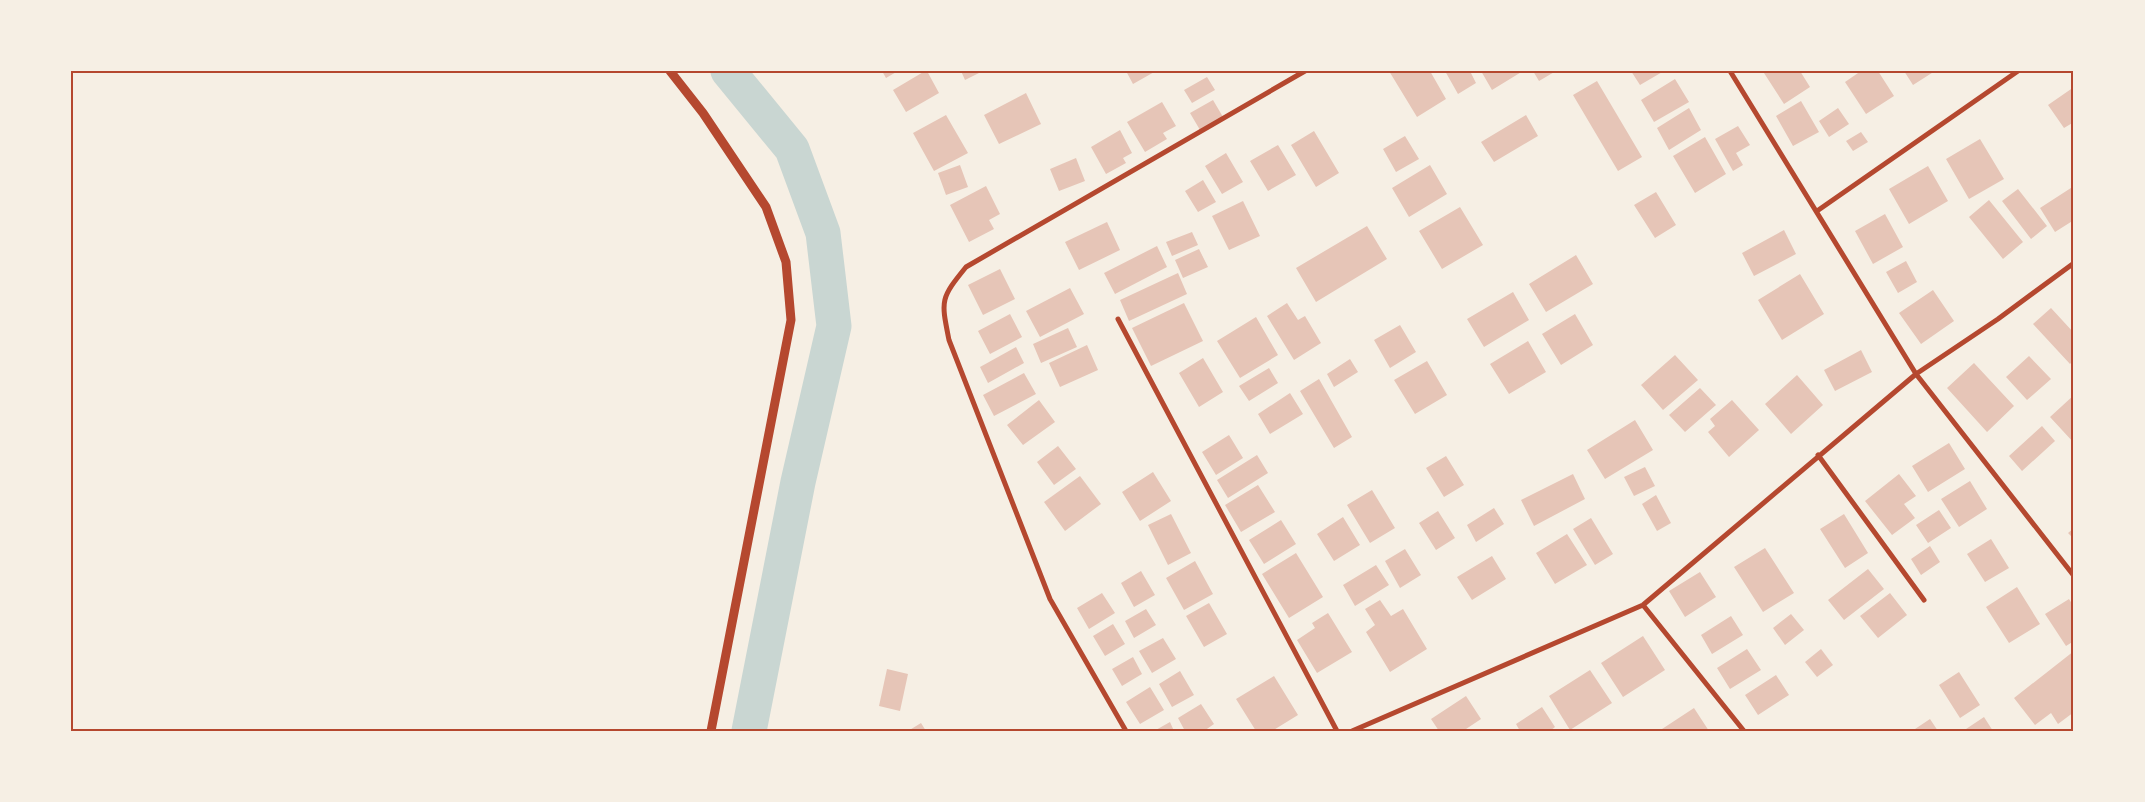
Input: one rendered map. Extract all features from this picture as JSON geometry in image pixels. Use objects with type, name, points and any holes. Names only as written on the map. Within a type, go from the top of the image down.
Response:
[{"type":"street","points":[[670,71],[703,113],[766,207],[786,262],[791,320],[711,731]]},
{"type":"street","points":[[1126,731],[1050,599],[950,340],[942,308],[948,289],[966,267],[1305,71]]},
{"type":"street","points":[[1730,71],[1916,374],[2074,576]]},
{"type":"street","points":[[1817,211],[2018,71]]},
{"type":"street","points":[[1352,731],[1644,605],[1818,455],[1916,374],[1998,319],[2074,263]]},
{"type":"street","points":[[1118,320],[1338,731]]},
{"type":"street","points":[[1818,455],[1924,600]]},
{"type":"street","points":[[1644,605],[1744,731]]},
{"type":"building","points":[[882,71],[898,71],[886,78]]},
{"type":"building","points":[[927,71],[939,93],[906,112],[893,90]]},
{"type":"building","points":[[961,71],[983,71],[965,80]]},
{"type":"building","points":[[1126,71],[1156,71],[1133,84]]},
{"type":"building","points":[[1389,71],[1430,71],[1446,99],[1417,117]]},
{"type":"building","points":[[1445,71],[1470,71],[1476,83],[1458,94]]},
{"type":"building","points":[[1481,71],[1523,71],[1492,90]]},
{"type":"building","points":[[1533,71],[1556,71],[1539,81]]},
{"type":"building","points":[[1631,71],[1664,71],[1640,85]]},
{"type":"building","points":[[1766,71],[1800,71],[1810,87],[1784,104],[1764,73]]},
{"type":"building","points":[[1861,71],[1878,71],[1894,96],[1866,114],[1845,82]]},
{"type":"building","points":[[1904,71],[1935,71],[1913,85]]},
{"type":"building","points":[[1207,77],[1215,90],[1192,103],[1184,90]]},
{"type":"building","points":[[1675,79],[1689,102],[1654,122],[1641,100]]},
{"type":"building","points":[[1597,81],[1642,157],[1618,171],[1573,95]]},
{"type":"building","points":[[2074,87],[2074,122],[2064,128],[2048,105]]},
{"type":"building","points":[[1026,93],[1041,124],[999,144],[984,115]]},
{"type":"building","points":[[1213,100],[1223,117],[1200,130],[1190,113]]},
{"type":"building","points":[[1801,101],[1819,132],[1793,146],[1776,116]]},
{"type":"building","points":[[1162,102],[1176,126],[1163,133],[1167,139],[1145,152],[1127,122]]},
{"type":"building","points":[[1689,108],[1701,130],[1669,150],[1657,128]]},
{"type":"building","points":[[1838,108],[1849,124],[1829,137],[1819,121]]},
{"type":"building","points":[[946,115],[968,153],[934,171],[913,133]]},
{"type":"building","points":[[1526,115],[1538,136],[1494,162],[1481,142]]},
{"type":"building","points":[[1738,126],[1750,145],[1736,153],[1743,165],[1733,171],[1715,139]]},
{"type":"building","points":[[1120,130],[1132,153],[1123,158],[1126,163],[1106,174],[1091,147]]},
{"type":"building","points":[[1314,131],[1339,173],[1316,187],[1291,145]]},
{"type":"building","points":[[1861,132],[1868,142],[1853,151],[1846,141]]},
{"type":"building","points":[[1405,136],[1419,159],[1396,172],[1383,149]]},
{"type":"building","points":[[1705,137],[1726,174],[1695,193],[1673,156]]},
{"type":"building","points":[[1980,139],[2004,179],[1969,199],[1946,159]]},
{"type":"building","points":[[1278,145],[1296,175],[1268,191],[1250,161]]},
{"type":"building","points":[[1226,153],[1243,182],[1222,194],[1205,166]]},
{"type":"building","points":[[1076,158],[1085,181],[1059,191],[1050,169]]},
{"type":"building","points":[[960,165],[968,187],[946,195],[938,173]]},
{"type":"building","points":[[1430,165],[1447,194],[1409,217],[1392,188]]},
{"type":"building","points":[[1928,166],[1948,201],[1909,224],[1889,189]]},
{"type":"building","points":[[1203,180],[1216,202],[1198,212],[1185,191]]},
{"type":"building","points":[[986,186],[1000,214],[989,220],[994,229],[969,242],[950,205]]},
{"type":"building","points":[[2074,186],[2074,220],[2055,232],[2040,208]]},
{"type":"building","points":[[2018,189],[2047,226],[2031,239],[2002,201]]},
{"type":"building","points":[[1656,192],[1676,225],[1655,238],[1634,205]]},
{"type":"building","points":[[1989,200],[2023,242],[2003,259],[1969,217]]},
{"type":"building","points":[[1243,201],[1260,236],[1229,250],[1212,216]]},
{"type":"building","points":[[1460,207],[1483,245],[1442,269],[1419,231]]},
{"type":"building","points":[[1885,214],[1903,247],[1873,264],[1855,231]]},
{"type":"building","points":[[1107,222],[1120,250],[1079,270],[1065,242]]},
{"type":"building","points":[[1367,226],[1387,259],[1316,302],[1296,268]]},
{"type":"building","points":[[1784,230],[1796,254],[1754,276],[1742,253]]},
{"type":"building","points":[[1192,232],[1198,245],[1172,256],[1166,242]]},
{"type":"building","points":[[1157,246],[1167,267],[1115,294],[1104,273]]},
{"type":"building","points":[[1199,249],[1208,267],[1183,278],[1175,260]]},
{"type":"building","points":[[1576,255],[1593,284],[1546,312],[1529,284]]},
{"type":"building","points":[[1906,261],[1917,282],[1898,293],[1886,272]]},
{"type":"building","points":[[1000,269],[1015,299],[983,315],[968,285]]},
{"type":"building","points":[[1178,273],[1187,294],[1129,321],[1120,300]]},
{"type":"building","points":[[1800,274],[1824,314],[1782,340],[1758,300]]},
{"type":"building","points":[[1070,288],[1084,314],[1040,337],[1026,311]]},
{"type":"building","points":[[1933,290],[1954,321],[1921,344],[1899,313]]},
{"type":"building","points":[[1513,292],[1529,320],[1484,347],[1467,319]]},
{"type":"building","points":[[1184,303],[1203,341],[1151,366],[1132,328]]},
{"type":"building","points":[[1287,303],[1298,320],[1305,316],[1321,343],[1294,360],[1267,316]]},
{"type":"building","points":[[2051,308],[2074,333],[2074,360],[2070,364],[2033,324]]},
{"type":"building","points":[[1010,314],[1022,337],[990,354],[978,331]]},
{"type":"building","points":[[1575,314],[1593,345],[1561,365],[1542,334]]},
{"type":"building","points":[[1256,317],[1278,355],[1240,378],[1217,341]]},
{"type":"building","points":[[1400,325],[1416,352],[1390,368],[1374,340]]},
{"type":"building","points":[[1068,328],[1077,347],[1041,363],[1033,344]]},
{"type":"building","points":[[1528,341],[1546,372],[1509,394],[1490,364]]},
{"type":"building","points":[[1087,345],[1098,370],[1060,387],[1049,363]]},
{"type":"building","points":[[1016,347],[1024,363],[988,383],[980,367]]},
{"type":"building","points":[[1861,350],[1872,372],[1835,391],[1824,370]]},
{"type":"building","points":[[1675,355],[1698,380],[1663,410],[1641,385]]},
{"type":"building","points":[[2029,356],[2051,379],[2027,400],[2006,377]]},
{"type":"building","points":[[1203,358],[1223,392],[1199,407],[1179,373]]},
{"type":"building","points":[[1350,359],[1358,372],[1334,387],[1327,374]]},
{"type":"building","points":[[1427,361],[1447,395],[1415,414],[1394,380]]},
{"type":"building","points":[[1974,363],[2014,406],[1987,432],[1947,388]]},
{"type":"building","points":[[1269,368],[1278,383],[1249,401],[1239,386]]},
{"type":"building","points":[[1024,373],[1036,394],[994,416],[983,395]]},
{"type":"building","points":[[1797,375],[1823,405],[1791,434],[1765,404]]},
{"type":"building","points":[[1319,379],[1352,437],[1334,448],[1300,391]]},
{"type":"building","points":[[1700,388],[1716,405],[1685,432],[1669,415]]},
{"type":"building","points":[[1290,393],[1303,414],[1270,434],[1258,414]]},
{"type":"building","points":[[2074,395],[2074,443],[2050,417]]},
{"type":"building","points":[[1039,400],[1055,422],[1023,445],[1007,425]]},
{"type":"building","points":[[1732,400],[1759,430],[1729,457],[1708,432],[1715,426],[1710,419]]},
{"type":"building","points":[[1635,420],[1653,450],[1605,479],[1587,450]]},
{"type":"building","points":[[2042,426],[2055,441],[2022,471],[2009,456]]},
{"type":"building","points":[[1229,435],[1243,458],[1216,475],[1202,452]]},
{"type":"building","points":[[1949,443],[1965,469],[1928,492],[1912,466]]},
{"type":"building","points":[[1058,446],[1076,469],[1054,485],[1037,462]]},
{"type":"building","points":[[1257,455],[1268,473],[1228,498],[1217,480]]},
{"type":"building","points":[[1446,456],[1464,485],[1444,497],[1426,468]]},
{"type":"building","points":[[1645,467],[1655,486],[1634,496],[1624,477]]},
{"type":"building","points":[[1153,472],[1171,501],[1140,521],[1122,492]]},
{"type":"building","points":[[1573,474],[1585,499],[1534,526],[1521,500]]},
{"type":"building","points":[[1899,474],[1916,496],[1904,504],[1915,518],[1892,535],[1865,501]]},
{"type":"building","points":[[1080,476],[1101,504],[1065,531],[1044,502]]},
{"type":"building","points":[[1970,481],[1987,509],[1959,527],[1941,499]]},
{"type":"building","points":[[1258,485],[1275,512],[1241,532],[1225,505]]},
{"type":"building","points":[[1372,490],[1395,528],[1370,543],[1347,505]]},
{"type":"building","points":[[1656,495],[1671,523],[1657,531],[1642,504]]},
{"type":"building","points":[[1494,508],[1504,524],[1476,542],[1467,525]]},
{"type":"building","points":[[1939,510],[1951,528],[1928,543],[1916,525]]},
{"type":"building","points":[[1438,511],[1455,538],[1436,550],[1419,523]]},
{"type":"building","points":[[1171,514],[1191,553],[1168,565],[1148,525]]},
{"type":"building","points":[[1844,514],[1868,553],[1845,568],[1820,529]]},
{"type":"building","points":[[1343,517],[1360,545],[1334,561],[1317,534]]},
{"type":"building","points":[[1591,518],[1613,554],[1595,565],[1573,529]]},
{"type":"building","points":[[1281,520],[1296,544],[1264,564],[1249,540]]},
{"type":"building","points":[[2074,528],[2074,539],[2068,533]]},
{"type":"building","points":[[1567,534],[1587,565],[1555,584],[1536,553]]},
{"type":"building","points":[[1991,539],[2009,568],[1985,582],[1967,554]]},
{"type":"building","points":[[1930,546],[1940,562],[1921,575],[1911,559]]},
{"type":"building","points":[[1765,548],[1794,593],[1763,612],[1734,567]]},
{"type":"building","points":[[1405,549],[1421,575],[1400,588],[1385,561]]},
{"type":"building","points":[[1296,553],[1323,597],[1289,618],[1262,574]]},
{"type":"building","points":[[1492,556],[1506,579],[1472,600],[1457,577]]},
{"type":"building","points":[[1195,561],[1213,594],[1184,610],[1166,578]]},
{"type":"building","points":[[1376,565],[1389,585],[1355,606],[1343,585]]},
{"type":"building","points":[[1868,569],[1884,589],[1844,620],[1828,600]]},
{"type":"building","points":[[1141,571],[1155,595],[1134,607],[1121,583]]},
{"type":"building","points":[[1700,572],[1716,597],[1685,617],[1669,591]]},
{"type":"building","points":[[2017,587],[2040,624],[2009,643],[1986,607]]},
{"type":"building","points":[[1102,593],[1115,613],[1089,629],[1077,608]]},
{"type":"building","points":[[1890,593],[1907,615],[1878,638],[1860,616]]},
{"type":"building","points":[[2069,599],[2074,607],[2074,641],[2066,646],[2045,614]]},
{"type":"building","points":[[1380,600],[1391,616],[1403,609],[1427,649],[1390,672],[1366,632],[1375,625],[1365,609]]},
{"type":"building","points":[[1209,603],[1227,634],[1204,647],[1186,616]]},
{"type":"building","points":[[1146,609],[1156,625],[1134,638],[1125,621]]},
{"type":"building","points":[[1328,613],[1352,652],[1317,673],[1297,640],[1315,628],[1312,623]]},
{"type":"building","points":[[1791,614],[1804,630],[1785,645],[1773,628]]},
{"type":"building","points":[[1731,616],[1743,635],[1712,654],[1701,635]]},
{"type":"building","points":[[1113,624],[1125,644],[1105,656],[1093,636]]},
{"type":"building","points":[[1643,636],[1665,670],[1623,697],[1601,663]]},
{"type":"building","points":[[1163,638],[1176,659],[1152,673],[1139,651]]},
{"type":"building","points":[[1747,649],[1761,670],[1730,689],[1717,668]]},
{"type":"building","points":[[1821,649],[1833,665],[1817,677],[1805,662]]},
{"type":"building","points":[[2074,651],[2074,712],[2058,724],[2051,713],[2035,725],[2014,698]]},
{"type":"building","points":[[1133,657],[1142,674],[1122,686],[1112,669]]},
{"type":"building","points":[[887,669],[908,674],[900,711],[879,706]]},
{"type":"building","points":[[1590,670],[1612,703],[1570,730],[1549,696]]},
{"type":"building","points":[[1180,671],[1194,695],[1172,707],[1159,684]]},
{"type":"building","points":[[1959,672],[1980,705],[1960,718],[1939,685]]},
{"type":"building","points":[[1776,675],[1789,695],[1758,715],[1745,695]]},
{"type":"building","points":[[1274,676],[1298,715],[1272,731],[1256,731],[1236,699]]},
{"type":"building","points":[[1150,687],[1164,710],[1140,724],[1126,702]]},
{"type":"building","points":[[1466,696],[1481,719],[1463,731],[1439,731],[1431,719]]},
{"type":"building","points":[[1201,704],[1214,724],[1204,731],[1185,731],[1178,718]]},
{"type":"building","points":[[1542,707],[1555,727],[1550,731],[1520,731],[1516,724]]},
{"type":"building","points":[[1694,708],[1709,731],[1659,731]]},
{"type":"building","points":[[1984,717],[1993,731],[1963,731]]},
{"type":"building","points":[[1930,719],[1938,731],[1912,731]]},
{"type":"building","points":[[1170,722],[1174,731],[1154,731]]},
{"type":"building","points":[[921,723],[926,731],[908,731]]},
{"type":"waterway","points":[[728,71],[792,149],[823,233],[834,326],[798,482],[749,731]]}]
